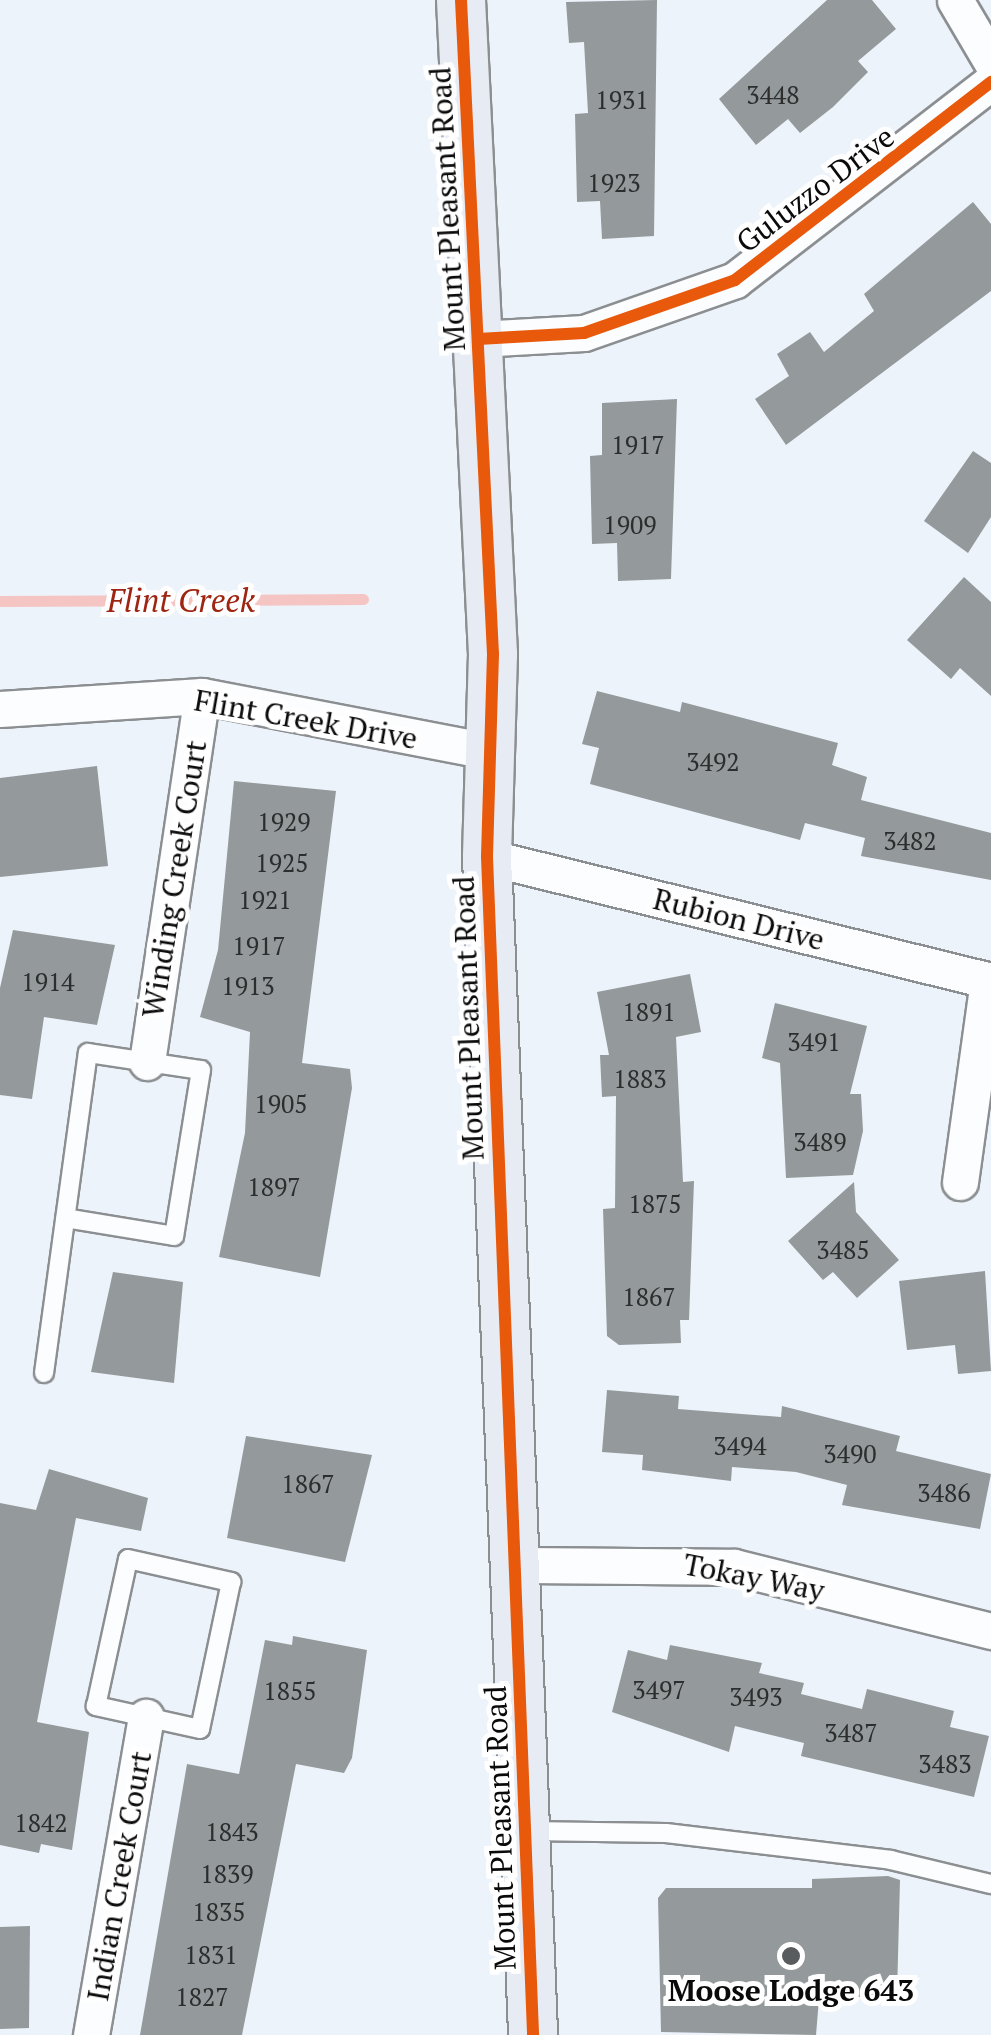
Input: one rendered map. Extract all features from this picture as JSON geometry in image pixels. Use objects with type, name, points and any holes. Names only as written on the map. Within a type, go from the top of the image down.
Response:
[{"type":"street","name":"Mount Pleasant Road","points":[[461,0],[478,339],[492,752],[487,857],[534,2035]]},
{"type":"street","points":[[955,0],[991,61]]},
{"type":"street","name":"Guluzzo Drive","points":[[478,339],[584,333],[736,280],[991,82]]},
{"type":"street","name":"Flint Creek Drive","points":[[0,709],[202,696],[492,752]]},
{"type":"street","name":"Winding Creek Court","points":[[147,1062],[202,696]]},
{"type":"street","name":"Rubion Drive","points":[[487,857],[989,981]]},
{"type":"street","points":[[960,1182],[989,981]]},
{"type":"street","name":"Tokay Way","points":[[513,1565],[734,1567],[991,1631]]},
{"type":"street","name":"Indian Creek Court","points":[[92,2035],[146,1718]]},
{"type":"lane","points":[[44,1373],[88,1053],[201,1070],[174,1236],[66,1218]]},
{"type":"lane","points":[[128,1558],[232,1582],[200,1729],[146,1718],[96,1706],[128,1558]]},
{"type":"lane","points":[[526,1831],[684,1835],[891,1860],[991,1884]]},
{"type":"building","points":[[657,0],[654,236],[602,239],[600,201],[577,202],[575,114],[588,113],[584,42],[569,43],[566,2]]},
{"type":"building","points":[[827,0],[872,0],[896,29],[858,61],[868,72],[833,107],[800,133],[788,119],[756,145],[719,99]]},
{"type":"building","points":[[973,202],[991,224],[991,291],[786,445],[755,399],[789,376],[777,354],[810,332],[824,352],[874,311],[864,294]]},
{"type":"building","points":[[677,399],[671,579],[618,581],[617,543],[592,544],[590,456],[602,455],[602,403]]},
{"type":"building","points":[[973,451],[991,463],[991,517],[968,553],[924,521]]},
{"type":"building","points":[[964,577],[991,602],[991,696],[960,668],[951,679],[907,640]]},
{"type":"building","points":[[597,691],[680,712],[682,702],[838,743],[832,765],[867,777],[861,800],[991,833],[991,880],[861,856],[865,838],[805,823],[800,840],[590,784],[599,748],[582,744]]},
{"type":"building","points":[[97,766],[108,866],[0,877],[0,778]]},
{"type":"building","points":[[234,781],[336,791],[302,1063],[350,1069],[352,1088],[320,1277],[219,1257],[245,1133],[250,1032],[200,1017],[218,950]]},
{"type":"building","points":[[13,930],[115,945],[97,1025],[44,1017],[32,1099],[0,1095],[0,988]]},
{"type":"building","points":[[690,974],[701,1032],[676,1037],[683,1182],[694,1181],[689,1320],[680,1320],[681,1343],[619,1345],[607,1336],[603,1209],[615,1208],[616,1096],[602,1097],[600,1055],[609,1055],[597,992]]},
{"type":"building","points":[[775,1003],[867,1026],[850,1094],[861,1094],[863,1131],[853,1175],[786,1178],[780,1063],[762,1058]]},
{"type":"building","points":[[854,1182],[856,1212],[899,1260],[857,1298],[833,1272],[823,1280],[788,1241]]},
{"type":"building","points":[[985,1271],[991,1371],[958,1374],[955,1345],[907,1350],[899,1281]]},
{"type":"building","points":[[113,1272],[183,1282],[174,1383],[91,1372]]},
{"type":"building","points":[[607,1390],[679,1396],[678,1409],[781,1417],[782,1406],[900,1436],[896,1451],[991,1474],[980,1529],[842,1505],[847,1485],[796,1472],[732,1467],[731,1481],[642,1470],[643,1455],[602,1452]]},
{"type":"building","points":[[246,1436],[372,1455],[345,1562],[227,1538]]},
{"type":"building","points":[[49,1469],[148,1498],[141,1531],[76,1518],[37,1722],[89,1732],[72,1850],[41,1844],[39,1853],[0,1845],[0,1503],[36,1510]]},
{"type":"building","points":[[293,1636],[367,1650],[352,1758],[344,1773],[296,1764],[242,2035],[140,2035],[187,1764],[239,1774],[265,1640],[292,1645]]},
{"type":"building","points":[[670,1645],[762,1663],[759,1673],[804,1683],[801,1694],[862,1709],[867,1689],[954,1711],[950,1727],[989,1736],[974,1797],[801,1756],[804,1743],[735,1726],[729,1752],[612,1712],[628,1650],[667,1660]]},
{"type":"building","name":"Moose Lodge 643","points":[[888,1876],[900,1880],[897,1995],[819,1999],[816,2035],[661,2032],[658,1898],[666,1888],[812,1888],[812,1879]]},
{"type":"building","points":[[30,1926],[29,2028],[0,2029],[0,1927]]},
{"type":"waterway","name":"Flint Creek","points":[[0,601],[363,599]]},
{"type":"cycle path","points":[[461,0],[493,654],[487,857],[533,2035]]},
{"type":"cycle path","points":[[478,339],[584,333],[735,280],[991,82]]},
{"type":"place","name":"Moose Lodge 643","points":[[791,1956]]}]
